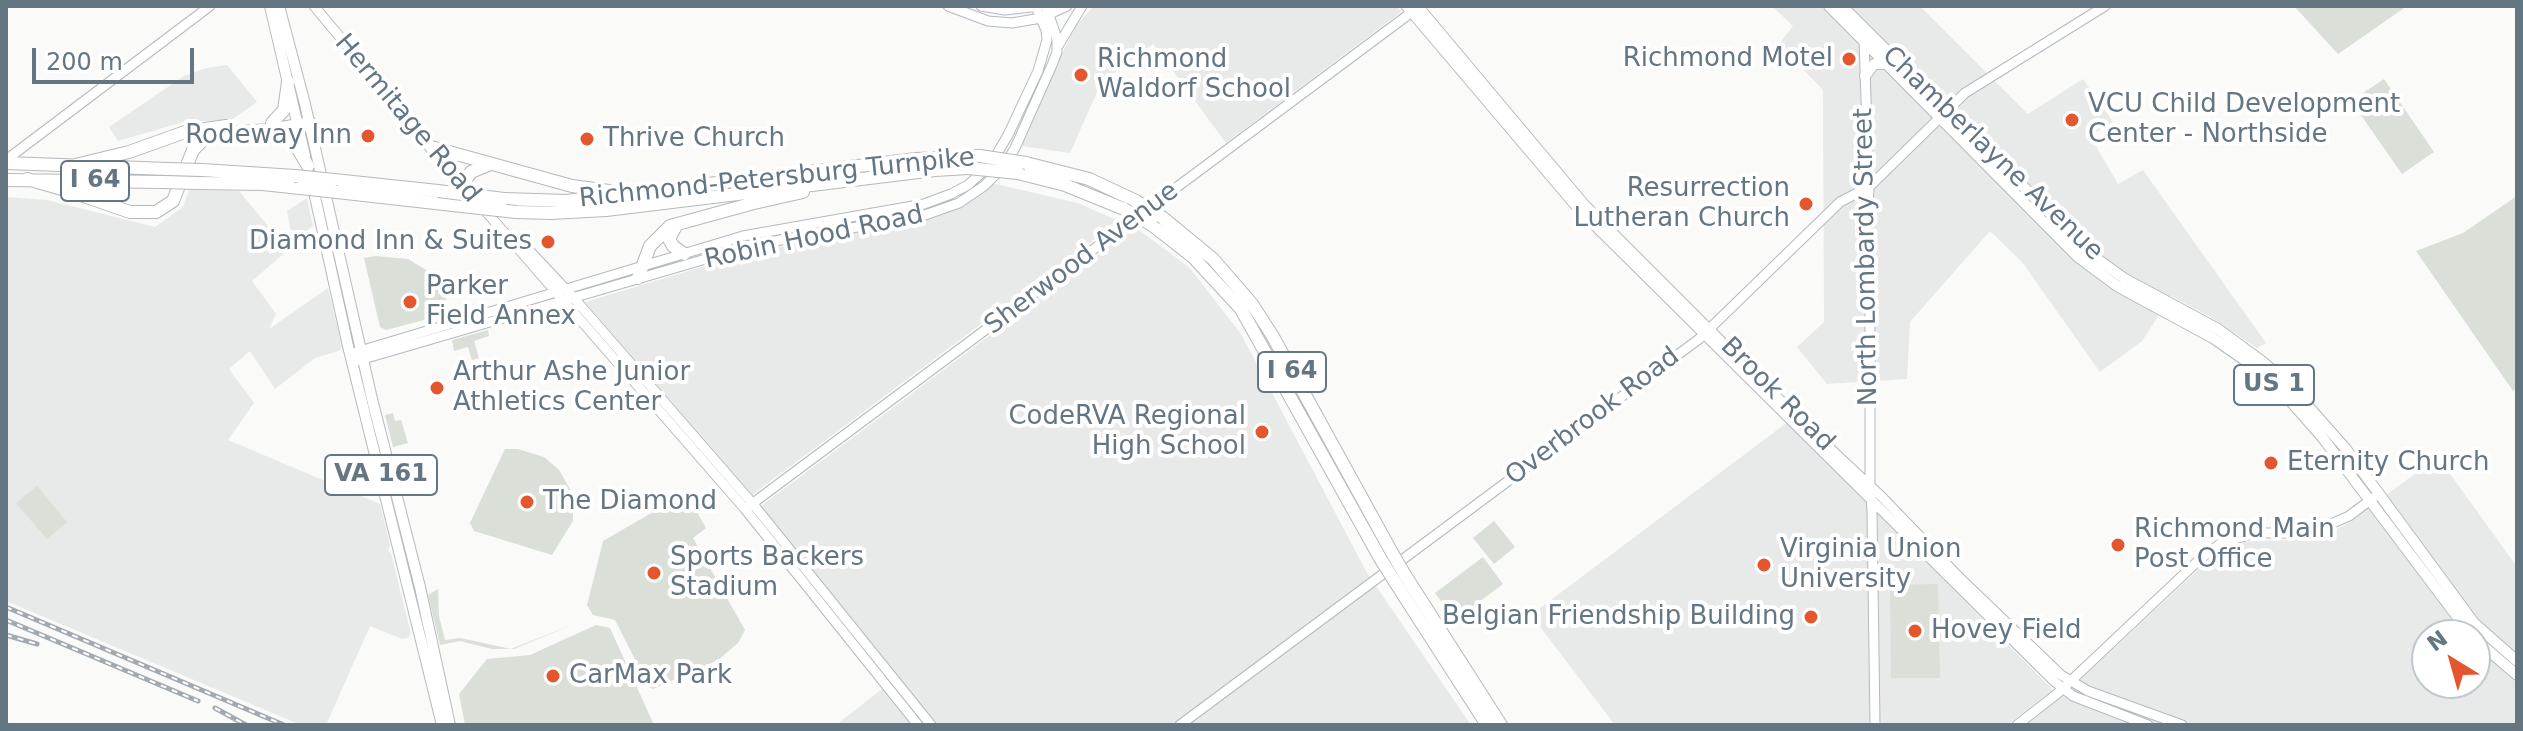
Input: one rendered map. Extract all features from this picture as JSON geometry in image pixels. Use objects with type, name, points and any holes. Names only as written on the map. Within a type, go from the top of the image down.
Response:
[{"type":"highway","points":[[271,127],[284,110],[288,82]]},
{"type":"highway","points":[[27,179],[130,212],[156,212],[173,201],[193,150],[200,142],[223,133],[303,122]]},
{"type":"highway","points":[[71,166],[129,152],[194,130],[271,127],[289,136],[308,166]]},
{"type":"highway","points":[[431,147],[572,186],[632,194]]},
{"type":"highway","name":"Richmond-Petersburg Turnpike","points":[[336,186],[567,201],[916,159],[980,156],[1022,168],[1158,222]]},
{"type":"highway","name":"Richmond-Petersburg Turnpike","points":[[6,162],[168,169],[199,177],[263,184],[297,182],[471,207],[551,213],[606,210],[935,170],[1022,168],[1089,179],[1136,201],[1241,309],[1487,725]]},
{"type":"highway","points":[[463,184],[475,169],[495,166]]},
{"type":"highway","name":"Richmond-Petersburg Turnpike","points":[[6,180],[163,182],[199,177]]},
{"type":"highway","points":[[640,272],[653,241],[666,229],[851,180]]},
{"type":"highway","points":[[678,224],[672,229],[669,239],[684,254]]},
{"type":"highway","name":"Richmond-Petersburg Turnpike","points":[[1400,579],[1501,725]]},
{"type":"main road","points":[[6,162],[210,6]]},
{"type":"main road","name":"VA 161","points":[[270,6],[288,82],[303,122],[308,166],[323,231],[420,587],[450,725]]},
{"type":"main road","name":"VA 161","points":[[279,6],[303,122],[347,286],[357,356],[442,725]]},
{"type":"main road","name":"Hermitage Road","points":[[314,6],[502,230],[527,248],[749,506],[931,725]]},
{"type":"main road","points":[[948,6],[988,21],[1012,23],[1067,6]]},
{"type":"main road","points":[[981,6],[1005,10],[1038,6]]},
{"type":"main road","name":"Robin Hood Road","points":[[357,356],[428,341],[640,272],[757,244],[922,216],[959,203],[984,186],[1004,166],[1020,138],[1052,65],[1058,46],[1046,13],[1038,6]]},
{"type":"main road","points":[[1058,46],[1082,6]]},
{"type":"main road","name":"Chamberlayne Avenue","points":[[1829,6],[1886,64],[2100,262],[2125,279],[2218,329],[2278,375],[2322,420],[2474,623],[2517,661]]},
{"type":"main road","name":"Chamberlayne Avenue","points":[[1842,6],[2084,263],[2132,295],[2213,338],[2275,387],[2310,423],[2459,619]]},
{"type":"main road","name":"Overbrook Road","points":[[1180,725],[1707,332],[1840,202],[1869,187],[1942,114],[1974,87],[2105,6]]},
{"type":"main road","name":"Brook Road","points":[[1413,8],[1572,202],[1870,485],[2078,698],[2148,725]]},
{"type":"main road","name":"Sherwood Avenue","points":[[749,506],[1413,8]]},
{"type":"main road","name":"Robin Hood Road","points":[[640,272],[684,254],[769,230],[924,204],[968,185],[991,164],[1001,149],[1038,71],[1047,40],[1046,13]]},
{"type":"main road","name":"North Lombardy Street","points":[[1864,29],[1869,187],[1872,725]]},
{"type":"main road","points":[[1865,76],[1874,64],[1886,64]]},
{"type":"main road","points":[[323,231],[331,236],[347,286]]},
{"type":"main road","name":"Robin Hood Road","points":[[357,356],[456,321],[565,295]]},
{"type":"main road","points":[[428,341],[455,327],[456,321]]},
{"type":"main road","name":"Brook Road","points":[[1707,332],[1870,498],[2066,685],[2182,725]]},
{"type":"main road","points":[[2017,725],[2066,685],[2221,543],[2247,534],[2292,533],[2322,528],[2344,519],[2379,494]]},
{"type":"main road","name":"Hermitage Road","points":[[749,506],[918,725]]},
{"type":"main road","name":"Chamberlayne Avenue","points":[[2491,653],[2517,675]]},
{"type":"shaded area","points":[[1094,6],[1396,6],[1401,12],[1226,143],[1153,44],[1101,83],[1070,153],[1022,146],[1077,24]]},
{"type":"shaded area","points":[[1772,6],[1920,6],[2028,114],[2083,79],[2113,122],[2090,136],[2118,184],[2143,170],[2266,343],[2257,348],[2209,316],[2171,296],[2142,341],[2100,372],[2022,262],[1990,231],[1910,322],[1907,379],[1827,384],[1797,347],[1824,322],[1823,90],[1779,44],[1793,26]]},
{"type":"shaded area","points":[[2294,6],[2407,6],[2338,54]]},
{"type":"shaded area","points":[[227,65],[257,102],[230,121],[187,121],[118,141],[109,127],[184,76]]},
{"type":"shaded area","points":[[2384,79],[2434,152],[2402,174],[2351,101]]},
{"type":"shaded area","points":[[991,183],[1078,203],[1119,221],[752,495],[585,302],[762,249],[935,217],[954,209]]},
{"type":"shaded area","points":[[189,190],[239,191],[288,250],[252,281],[276,314],[269,329],[328,288],[342,346],[339,351],[315,358],[275,389],[250,351],[229,369],[254,403],[228,440],[380,504],[390,545],[388,551],[411,634],[402,639],[370,626],[326,725],[301,725],[6,601],[6,197],[47,200],[155,227],[183,207]]},
{"type":"shaded area","points":[[2517,196],[2517,388],[2513,391],[2416,251],[2463,233]]},
{"type":"shaded area","points":[[307,198],[313,226],[297,239],[290,228],[287,211]]},
{"type":"shaded area","points":[[1135,227],[1189,267],[1241,334],[1367,573],[1471,725],[836,725],[882,689],[761,506]]},
{"type":"shaded area","name":"Parker Field Annex","points":[[364,258],[408,259],[431,273],[444,292],[450,313],[386,330],[380,327]]},
{"type":"shaded area","points":[[488,330],[489,336],[474,341],[479,358],[472,360],[468,347],[454,351],[452,340]]},
{"type":"shaded area","points":[[393,413],[395,421],[401,420],[408,443],[393,447],[385,415]]},
{"type":"shaded area","name":"Virginia Union University","points":[[1789,421],[2053,690],[2007,725],[1615,725],[1531,615]]},
{"type":"shaded area","name":"The Diamond","points":[[505,449],[518,449],[544,457],[559,470],[570,489],[573,521],[552,555],[474,531],[470,523]]},
{"type":"shaded area","points":[[2438,457],[2517,567],[2517,725],[2024,725],[2080,680],[2202,566],[2225,550],[2245,542],[2313,538],[2344,526]]},
{"type":"shaded area","points":[[37,486],[67,522],[47,539],[16,503]]},
{"type":"shaded area","name":"Sports Backers Stadium","points":[[686,493],[706,528],[693,538],[745,630],[738,643],[718,660],[653,689],[649,687],[615,620],[593,615],[587,605],[603,541]]},
{"type":"shaded area","points":[[1494,521],[1515,547],[1494,564],[1473,538]]},
{"type":"shaded area","points":[[1483,557],[1503,584],[1455,620],[1435,593]]},
{"type":"shaded area","name":"Hovey Field","points":[[1938,584],[1940,678],[1891,678],[1890,585]]},
{"type":"shaded area","points":[[438,589],[439,616],[445,640],[460,638],[511,649],[492,649],[460,641],[440,645],[428,595]]},
{"type":"shaded area","name":"CarMax Park","points":[[596,625],[610,628],[654,725],[465,725],[459,694],[487,659],[530,655]]},
{"type":"railway","points":[[6,607],[284,725]]},
{"type":"railway","points":[[6,620],[198,701]]},
{"type":"railway","points":[[6,635],[37,644]]},
{"type":"railway","points":[[215,708],[246,725]]},
{"type":"place","name":"Richmond Motel","points":[[1849,59]]},
{"type":"place","name":"Richmond Waldorf School","points":[[1081,75]]},
{"type":"place","name":"VCU Child Development Center - Northside","points":[[2072,120]]},
{"type":"place","name":"Rodeway Inn","points":[[368,136]]},
{"type":"place","name":"Thrive Church","points":[[587,139]]},
{"type":"place","name":"Resurrection Lutheran Church","points":[[1806,204]]},
{"type":"place","name":"Diamond Inn & Suites","points":[[548,242]]},
{"type":"place","name":"Parker Field Annex","points":[[410,302]]},
{"type":"place","name":"Arthur Ashe Junior Athletics Center","points":[[437,388]]},
{"type":"place","name":"CodeRVA Regional High School","points":[[1262,432]]},
{"type":"place","name":"Eternity Church","points":[[2271,463]]},
{"type":"place","name":"The Diamond","points":[[527,502]]},
{"type":"place","name":"Richmond Main Post Office","points":[[2118,545]]},
{"type":"place","name":"Virginia Union University","points":[[1764,565]]},
{"type":"place","name":"Sports Backers Stadium","points":[[654,573]]},
{"type":"place","name":"Belgian Friendship Building","points":[[1811,617]]},
{"type":"place","name":"Hovey Field","points":[[1915,631]]},
{"type":"place","name":"CarMax Park","points":[[553,676]]}]
